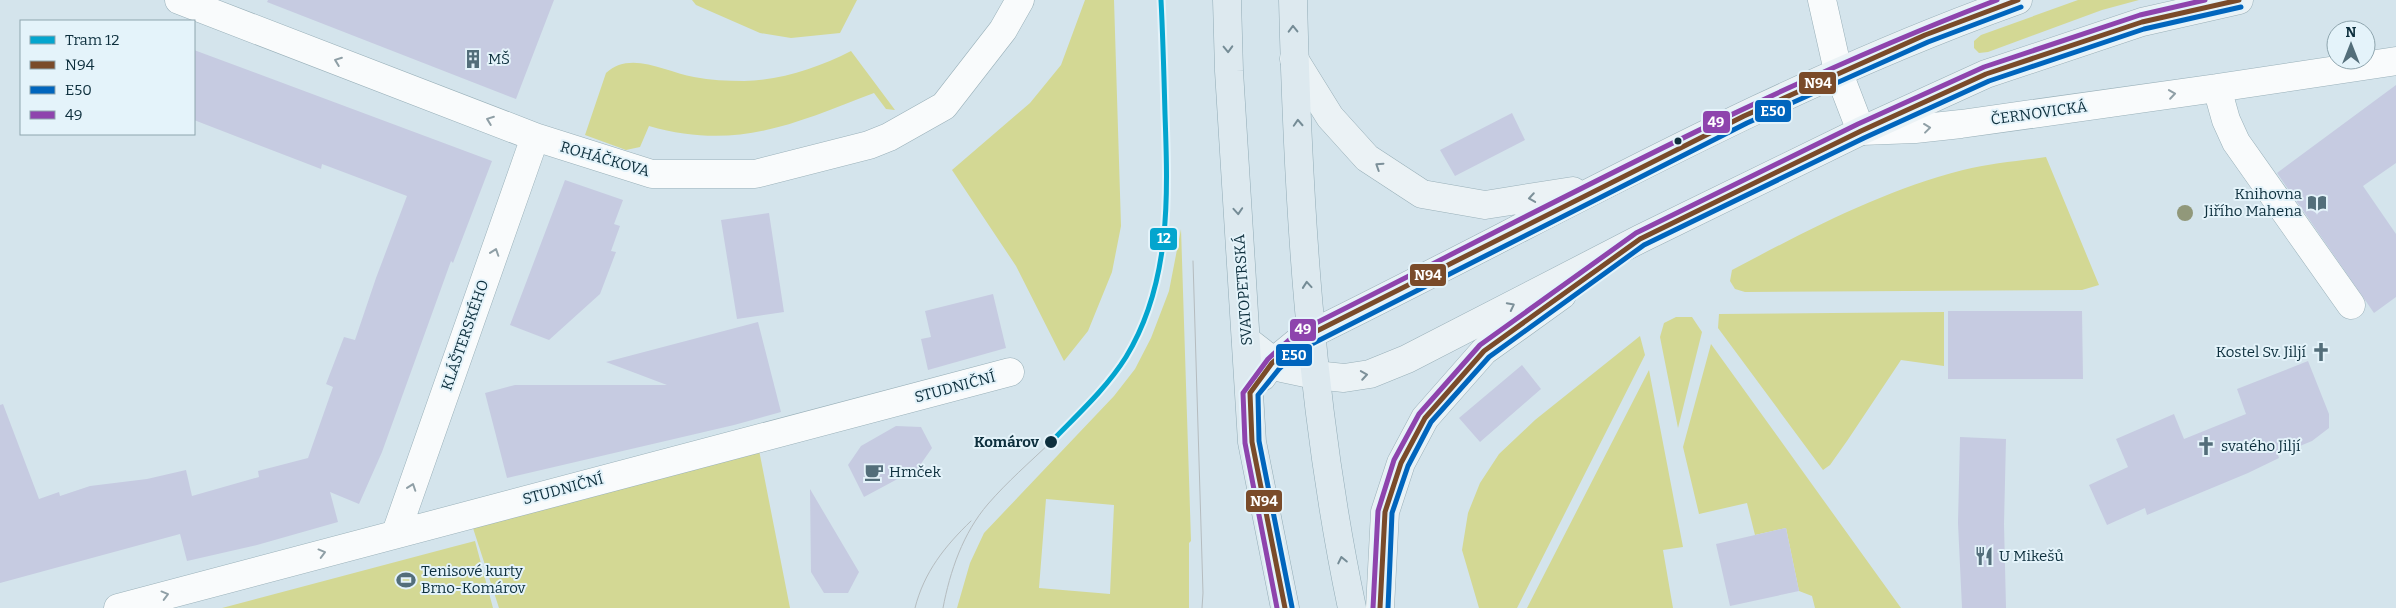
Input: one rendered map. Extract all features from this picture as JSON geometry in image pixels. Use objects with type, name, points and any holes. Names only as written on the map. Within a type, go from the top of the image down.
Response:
[{"type":"main road","name":"SVATOPETRSKÁ","points":[[1227,0],[1229,71],[1252,442],[1285,608]]},
{"type":"main road","points":[[1293,0],[1294,59],[1306,271],[1315,375],[1334,522],[1352,608]]},
{"type":"main road","points":[[1250,392],[1272,363],[1293,344],[1597,187],[1838,71],[1963,20],[2018,0]]},
{"type":"main road","name":"ČERNOVICKÁ","points":[[1640,239],[1861,131],[1986,74],[2142,22],[2239,0]]},
{"type":"main road","points":[[1294,59],[1330,117],[1367,158],[1422,194],[1485,205],[1597,187]]},
{"type":"main road","points":[[1246,340],[1272,363],[1282,368],[1315,375],[1344,378],[1370,374],[1407,359],[1640,239]]},
{"type":"main road","points":[[1380,608],[1385,512],[1402,463],[1425,418],[1484,351],[1640,239]]},
{"type":"street","name":"ROHÁČKOVA","points":[[180,0],[535,137],[652,174],[754,174],[869,145],[914,124],[944,106],[1003,30],[1020,0]]},
{"type":"street","points":[[1822,0],[1838,71],[1861,131]]},
{"type":"street","name":"ČERNOVICKÁ","points":[[1861,131],[1916,129],[1961,124],[2396,61]]},
{"type":"street","points":[[2218,88],[2226,120],[2236,142],[2351,306]]},
{"type":"street","name":"KLÁŠTERSKÉHO","points":[[396,534],[535,137]]},
{"type":"street","name":"STUDNIČNÍ","points":[[118,608],[1010,372]]},
{"type":"green space","points":[[692,0],[857,0],[840,33],[791,38],[760,33],[696,5]]},
{"type":"green space","points":[[1085,0],[1114,0],[1121,226],[1112,272],[1088,331],[1064,361],[1016,266],[952,170],[1030,103],[1061,65]]},
{"type":"green space","points":[[2078,0],[2139,0],[2102,10],[1988,52],[1979,53],[1974,48],[1974,41],[1981,35]]},
{"type":"green space","points":[[851,51],[895,110],[886,109],[874,93],[790,124],[738,135],[710,136],[681,133],[649,126],[640,147],[626,150],[585,135],[606,73],[616,66],[626,63],[637,63],[700,78],[744,81],[785,76],[826,63]]},
{"type":"green space","points":[[2046,157],[2099,285],[2082,290],[1745,292],[1735,289],[1730,281],[1732,270],[1844,213],[1903,189],[1963,170]]},
{"type":"green space","points":[[1181,229],[1191,541],[1189,543],[1189,608],[957,608],[970,563],[984,533],[1114,396],[1135,369],[1151,338],[1169,291]],"holes":[[[1046,499],[1114,505],[1110,594],[1039,588]]]},
{"type":"green space","points":[[1944,312],[1944,366],[1901,360],[1830,465],[1823,470],[1718,328],[1719,314]]},
{"type":"green space","points":[[1676,317],[1692,317],[1702,332],[1678,428],[1660,337],[1664,323]]},
{"type":"green space","points":[[1640,336],[1645,355],[1517,608],[1479,608],[1462,550],[1468,513],[1480,483],[1499,454],[1535,420]]},
{"type":"green space","points":[[1711,344],[1901,608],[1815,608],[1812,596],[1799,591],[1786,528],[1755,535],[1747,503],[1699,514],[1683,447]]},
{"type":"green space","points":[[1649,370],[1683,547],[1663,550],[1673,608],[1527,608]]},
{"type":"green space","points":[[759,450],[790,608],[499,608],[471,522]]},
{"type":"green space","name":"Tenisové kurty Brno-Komárov","points":[[475,541],[493,608],[222,608],[452,547]]},
{"type":"building","name":"MŠ","points":[[268,0],[554,0],[516,99],[267,2]]},
{"type":"building","points":[[195,50],[492,161],[453,263],[451,261],[382,452],[359,504],[330,492],[338,522],[257,545],[187,561],[180,534],[0,583],[0,405],[3,404],[39,499],[59,492],[60,496],[90,486],[147,479],[186,470],[192,496],[259,477],[258,471],[308,458],[333,387],[326,384],[344,337],[355,340],[407,196],[322,164],[321,169],[195,120]]},
{"type":"building","points":[[2396,85],[2396,163],[2363,186],[2396,234],[2396,297],[2374,313],[2277,173]]},
{"type":"building","points":[[1512,113],[1525,140],[1455,176],[1440,150]]},
{"type":"building","points":[[565,180],[623,200],[614,224],[620,226],[611,251],[616,252],[600,294],[549,340],[510,325]]},
{"type":"building","points":[[769,213],[784,312],[737,319],[721,220]]},
{"type":"building","points":[[993,294],[1006,348],[928,370],[921,339],[931,337],[925,311]]},
{"type":"building","points":[[1948,311],[2082,311],[2083,379],[1948,379]]},
{"type":"building","points":[[758,322],[781,412],[734,425],[507,478],[485,393],[515,385],[667,385],[606,362]]},
{"type":"building","name":"svatého Jiljí","points":[[2308,361],[2329,414],[2329,428],[2312,441],[2278,455],[2279,458],[2248,473],[2147,515],[2145,508],[2107,525],[2089,485],[2128,467],[2116,439],[2174,414],[2184,439],[2246,414],[2237,389]]},
{"type":"building","points":[[1522,365],[1541,389],[1480,442],[1459,418]]},
{"type":"building","points":[[896,426],[921,427],[932,448],[918,468],[864,497],[848,465],[861,446]]},
{"type":"building","points":[[1960,437],[2006,439],[2004,524],[2006,608],[1962,608],[1958,523]]},
{"type":"building","points":[[810,489],[859,572],[848,593],[824,593],[811,572]]},
{"type":"building","points":[[1786,528],[1799,591],[1730,606],[1716,544]]},
{"type":"tram line","name":"12","points":[[1051,442],[1091,401],[1118,369],[1141,329],[1152,299],[1164,239],[1166,208],[1166,145],[1161,0]]},
{"type":"tram line","points":[[1193,261],[1202,608]]},
{"type":"tram line","points":[[943,608],[949,580],[971,527],[1003,488],[1051,442]]},
{"type":"tram line","points":[[915,608],[924,583],[937,560],[971,521]]},
{"type":"transit line","name":"49","points":[[1277,608],[1245,443],[1243,393],[1268,359],[1298,332],[1643,157],[1730,115],[1907,36],[1997,0]]},
{"type":"transit line","name":"N94","points":[[1250,393],[1272,363],[1301,339],[1744,116],[1925,35],[2018,0]]},
{"type":"transit line","name":"49","points":[[1373,608],[1378,511],[1394,460],[1419,414],[1480,345],[1636,233],[1858,124],[1984,67],[2140,15],[2205,0]]},
{"type":"transit line","name":"N94","points":[[1380,608],[1385,512],[1401,463],[1425,418],[1484,351],[1640,239],[1861,131],[1986,74],[2142,22],[2239,0]]},
{"type":"transit line","name":"E50","points":[[1292,607],[1259,441],[1258,395],[1279,369],[1298,351],[1747,123],[1928,42],[2021,7]]},
{"type":"transit line","name":"E50","points":[[1388,608],[1392,513],[1408,466],[1431,422],[1489,357],[1644,245],[1864,138],[1989,81],[2144,29],[2241,7]]},
{"type":"transit line","name":"N94","points":[[1250,393],[1252,442],[1285,608]]},
{"type":"place","name":"MŠ","points":[[473,59]]},
{"type":"place","name":"Knihovna Jiřího Mahena","points":[[2317,203]]},
{"type":"place","name":"Kostel Sv. Jiljí","points":[[2321,352]]},
{"type":"place","name":"Komárov","points":[[1051,442]]},
{"type":"place","name":"svatého Jiljí","points":[[2206,446]]},
{"type":"place","name":"Hrnček","points":[[874,472]]},
{"type":"place","name":"U Mikešů","points":[[1984,556]]},
{"type":"place","name":"Tenisové kurty Brno-Komárov","points":[[406,580]]}]
